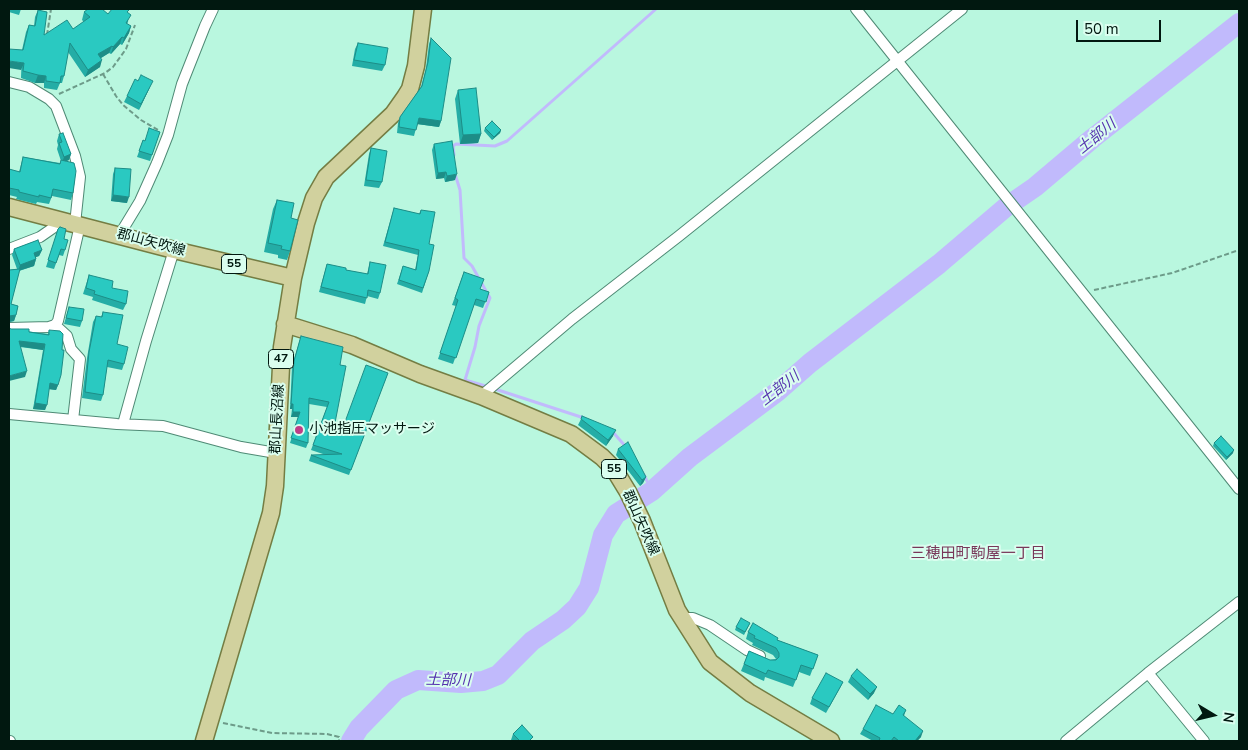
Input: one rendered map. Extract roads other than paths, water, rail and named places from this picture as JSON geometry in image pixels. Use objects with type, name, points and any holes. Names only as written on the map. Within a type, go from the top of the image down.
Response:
[{"type":"main road","name":"郡山長沼線","points":[[204,741],[274,499],[282,347],[293,278],[306,223],[320,186],[333,170],[393,114],[410,89],[416,66],[424,9]]},
{"type":"main road","name":"郡山矢吹線","points":[[9,207],[120,234],[174,250],[293,278]]},
{"type":"main road","name":"郡山矢吹線","points":[[285,324],[352,345],[420,374],[481,396],[570,434],[602,457],[614,469],[628,492],[642,521],[676,610],[710,662],[750,693],[831,741]]},
{"type":"street","points":[[120,234],[140,201],[168,135],[182,84],[213,9]]},
{"type":"street","points":[[856,9],[1239,490]]},
{"type":"street","points":[[481,396],[572,319],[679,236],[962,9]]},
{"type":"street","points":[[9,82],[29,88],[51,100],[59,112],[78,164],[80,182],[58,321],[55,325],[49,327],[26,326],[9,328]]},
{"type":"street","points":[[9,249],[72,223]]},
{"type":"street","points":[[123,424],[174,250]]},
{"type":"street","points":[[55,325],[67,336],[71,349],[80,359],[73,420]]},
{"type":"street","points":[[9,414],[163,426],[241,447],[276,453]]},
{"type":"street","points":[[1066,741],[1148,673],[1239,602]]},
{"type":"street","points":[[682,618],[698,619],[710,624],[747,650],[770,661]]},
{"type":"street","points":[[1148,673],[1204,741]]},
{"type":"waterway","points":[[454,155],[453,146],[456,144],[495,146],[507,141],[656,9]]},
{"type":"waterway","name":"土部川","points":[[351,741],[359,728],[396,690],[418,680],[461,683],[483,681],[498,675],[532,641],[563,620],[577,607],[589,588],[603,535],[616,514],[652,491],[690,457],[777,392],[810,363],[939,264],[1006,207],[1035,187],[1093,138],[1239,23]]},
{"type":"waterway","points":[[455,174],[460,190],[464,258],[472,266],[490,298],[479,326],[465,380],[489,387]]},
{"type":"waterway","points":[[495,389],[584,418]]},
{"type":"waterway","points":[[612,431],[626,447]]},
{"type":"waterway","points":[[644,475],[652,491]]},
{"type":"place","name":"小池指圧マッサージ","points":[[299,430]]},
{"type":"district","name":"三穂田町駒屋一丁目","points":[[978,554]]}]
